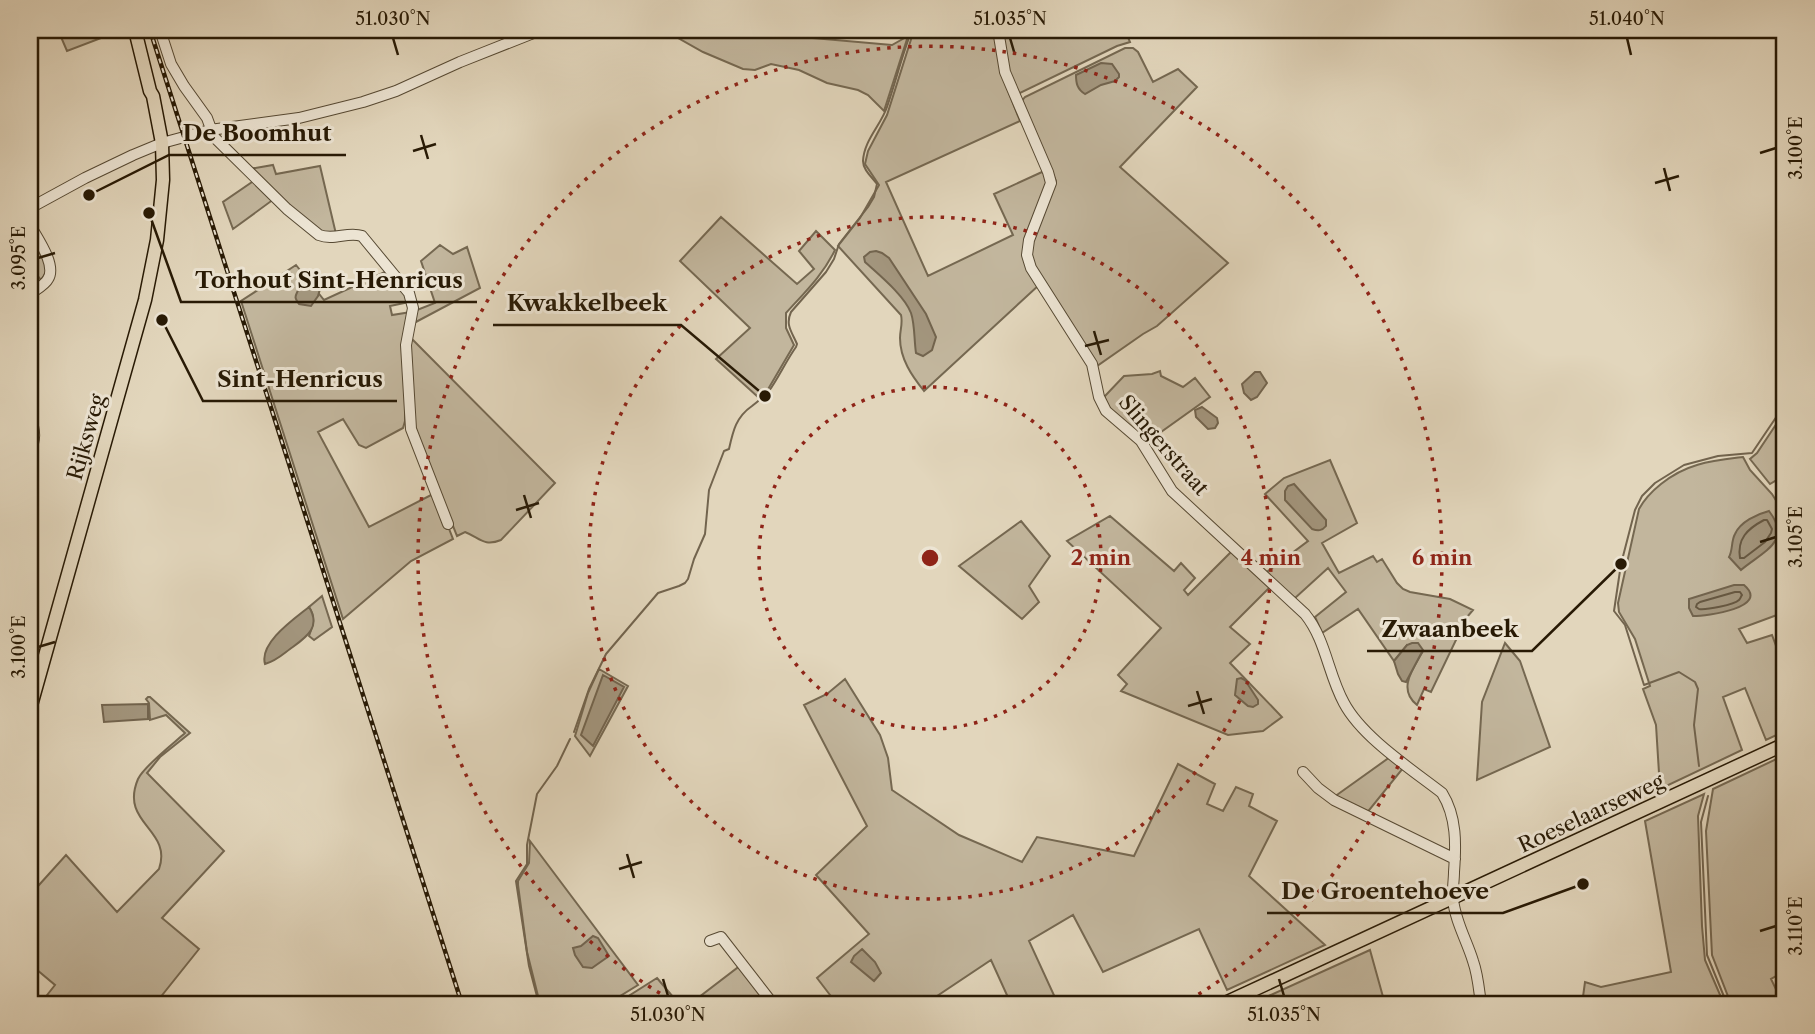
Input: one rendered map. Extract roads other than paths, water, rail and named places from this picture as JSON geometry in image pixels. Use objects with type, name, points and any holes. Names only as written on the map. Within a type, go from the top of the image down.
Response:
[{"type":"main road","name":"Rijksweg","points":[[30,709],[145,300],[157,240],[163,171],[150,91],[133,30]]},
{"type":"main road","name":"Roeselaarseweg","points":[[1223,1004],[1785,744]]},
{"type":"street","points":[[160,30],[171,64],[218,141],[287,209],[319,235],[324,238],[354,233],[362,236],[409,293],[413,308],[406,345],[411,429],[448,524]]},
{"type":"street","points":[[30,208],[85,178],[158,144],[210,130],[299,118],[363,102],[396,91],[541,30]]},
{"type":"street","name":"Slingerstraat","points":[[998,30],[1005,72],[1051,184],[1029,240],[1027,255],[1031,268],[1092,364],[1099,397],[1106,411],[1141,441],[1172,491],[1315,626],[1336,687],[1352,716],[1370,736],[1442,793],[1453,815],[1455,859],[1452,898]]},
{"type":"street","points":[[30,225],[50,261],[49,279],[30,294]]},
{"type":"street","points":[[30,418],[34,429],[30,450]]},
{"type":"street","points":[[1303,772],[1334,800],[1455,859]]},
{"type":"street","points":[[1452,898],[1475,964],[1481,1004]]},
{"type":"street","points":[[710,941],[721,936],[774,1004]]},
{"type":"water","points":[[1101,63],[1112,64],[1119,77],[1085,94],[1078,86],[1076,75]]},
{"type":"water","points":[[876,251],[889,258],[926,314],[936,337],[932,350],[923,356],[916,353],[913,322],[908,306],[865,262],[864,257]]},
{"type":"water","points":[[302,275],[320,289],[311,306],[299,304],[296,299]]},
{"type":"water","points":[[1255,372],[1260,372],[1267,383],[1257,397],[1251,400],[1244,393],[1242,384]]},
{"type":"water","points":[[1202,407],[1217,418],[1215,428],[1208,429],[1196,417],[1195,410]]},
{"type":"water","points":[[1294,484],[1326,520],[1323,529],[1312,529],[1285,500],[1285,491],[1288,486]]},
{"type":"water","points":[[1769,511],[1776,522],[1776,539],[1765,552],[1741,570],[1729,557],[1735,534],[1749,519]]},
{"type":"water","points":[[1734,585],[1744,585],[1750,593],[1749,600],[1743,605],[1722,612],[1693,616],[1689,599]]},
{"type":"water","points":[[309,607],[314,621],[310,632],[281,656],[265,664],[267,648],[272,640]]},
{"type":"water","points":[[1418,643],[1423,650],[1406,682],[1402,681],[1398,674],[1394,661],[1407,645]]},
{"type":"water","points":[[603,675],[624,687],[593,746],[581,735]]},
{"type":"water","points":[[1241,678],[1258,700],[1258,704],[1253,707],[1235,695],[1237,679]]},
{"type":"water","points":[[148,704],[148,719],[104,722],[102,705]]},
{"type":"water","points":[[593,936],[598,938],[609,956],[592,968],[583,967],[573,948],[581,946]]},
{"type":"water","points":[[862,949],[875,962],[881,973],[874,981],[851,962]]},
{"type":"waterway","points":[[574,732],[589,689],[606,654],[658,593],[679,586],[688,579],[705,534],[709,490],[724,451],[729,449],[736,425],[742,415],[769,391],[796,347],[789,325],[791,312],[826,272],[839,244],[874,197],[877,184],[864,167],[864,153],[887,107],[912,30]]},
{"type":"waterway","points":[[1699,766],[1694,725],[1698,689],[1695,682],[1679,672],[1644,685],[1625,625],[1614,611],[1621,564],[1635,510],[1642,496],[1655,483],[1684,465],[1718,456],[1752,453],[1785,404]]},
{"type":"waterway","points":[[539,1004],[529,966],[516,881],[527,864],[527,845],[537,794],[557,766],[570,739]]},
{"type":"waterway","points":[[1708,796],[1701,822],[1707,955],[1727,1004]]},
{"type":"railway","points":[[150,30],[462,1004]]},
{"type":"place","name":"De Boomhut","points":[[89,195]]},
{"type":"place","name":"Torhout Sint-Henricus","points":[[149,213]]},
{"type":"place","name":"Sint-Henricus","points":[[162,320]]},
{"type":"place","name":"Kwakkelbeek","points":[[765,396]]},
{"type":"place","name":"Zwaanbeek","points":[[1621,564]]},
{"type":"place","name":"De Groentehoeve","points":[[1583,884]]}]
